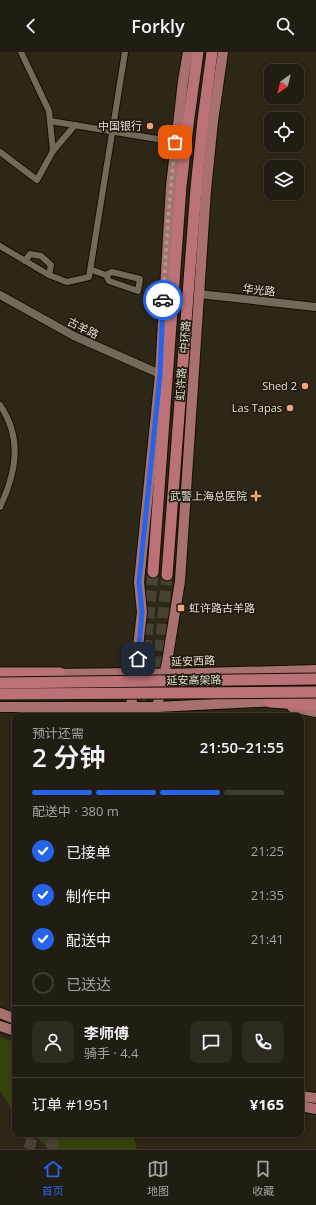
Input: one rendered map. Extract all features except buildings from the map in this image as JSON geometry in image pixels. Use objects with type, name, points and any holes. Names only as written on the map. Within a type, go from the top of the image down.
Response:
[{"type":"highway","name":"中环路","points":[[153,572],[182,179],[198,52]]},
{"type":"highway","name":"中环路","points":[[166,575],[196,182],[212,52]]},
{"type":"highway","points":[[0,673],[60,673]]},
{"type":"highway","name":"延安高架路","points":[[0,683],[316,679]]},
{"type":"highway","name":"延安高架路","points":[[0,694],[316,692]]},
{"type":"highway","points":[[270,702],[311,706]]},
{"type":"main road","name":"虹许路","points":[[131,711],[142,612],[139,582],[160,374],[168,220],[175,142],[188,52]]},
{"type":"main road","name":"虹许路","points":[[156,712],[180,581],[209,156],[223,52]]},
{"type":"main road","points":[[0,668],[17,668],[60,673]]},
{"type":"main road","name":"延安西路","points":[[0,679],[16,679],[60,673],[164,674],[316,670]]},
{"type":"main road","points":[[0,707],[156,712],[292,699],[316,699]]},
{"type":"main road","points":[[270,702],[316,712]]},
{"type":"main road","points":[[0,1014],[12,1018]]},
{"type":"main road","points":[[0,1026],[12,1030]]},
{"type":"main road","points":[[304,1096],[316,1098]]},
{"type":"main road","points":[[304,1107],[316,1109]]},
{"type":"street","points":[[21,52],[34,75],[49,111],[53,151]]},
{"type":"street","points":[[0,246],[49,275],[67,282],[89,277],[92,270],[125,52]]},
{"type":"street","points":[[50,121],[113,130],[175,142]]},
{"type":"street","points":[[0,152],[37,180],[53,151],[75,125]]},
{"type":"street","points":[[25,261],[30,254],[42,256],[51,265],[49,275]]},
{"type":"street","points":[[36,267],[42,256]]},
{"type":"street","points":[[92,270],[106,274],[112,272],[140,279],[138,291],[109,281],[106,274]]},
{"type":"street","name":"华光路","points":[[199,294],[316,308]]},
{"type":"street","name":"古羊路","points":[[0,295],[74,336],[160,374]]},
{"type":"street","points":[[0,405],[14,437],[16,459],[10,484],[0,507]]},
{"type":"green space","points":[[0,1037],[12,1041],[12,1110],[0,1090]]},
{"type":"green space","points":[[36,1137],[134,1137],[137,1149],[50,1149]]},
{"type":"tunnel","points":[[137,713],[142,691],[153,572]]},
{"type":"tunnel","points":[[150,713],[156,688],[167,575]]},
{"type":"tunnel","points":[[29,1149],[32,1137]]},
{"type":"tunnel","points":[[51,1149],[53,1137]]},
{"type":"way so far","points":[[163,300],[175,142]]},
{"type":"place","name":"中国银行","points":[[150,126]]},
{"type":"place","name":"Shed 2","points":[[305,386]]},
{"type":"place","name":"Las Tapas","points":[[290,408]]},
{"type":"place","name":"武警上海总医院","points":[[256,496]]},
{"type":"place","name":"虹许路古羊路","points":[[181,608]]},
{"type":"route","points":[[138,659],[142,612],[139,582],[160,374],[163,300]]}]
